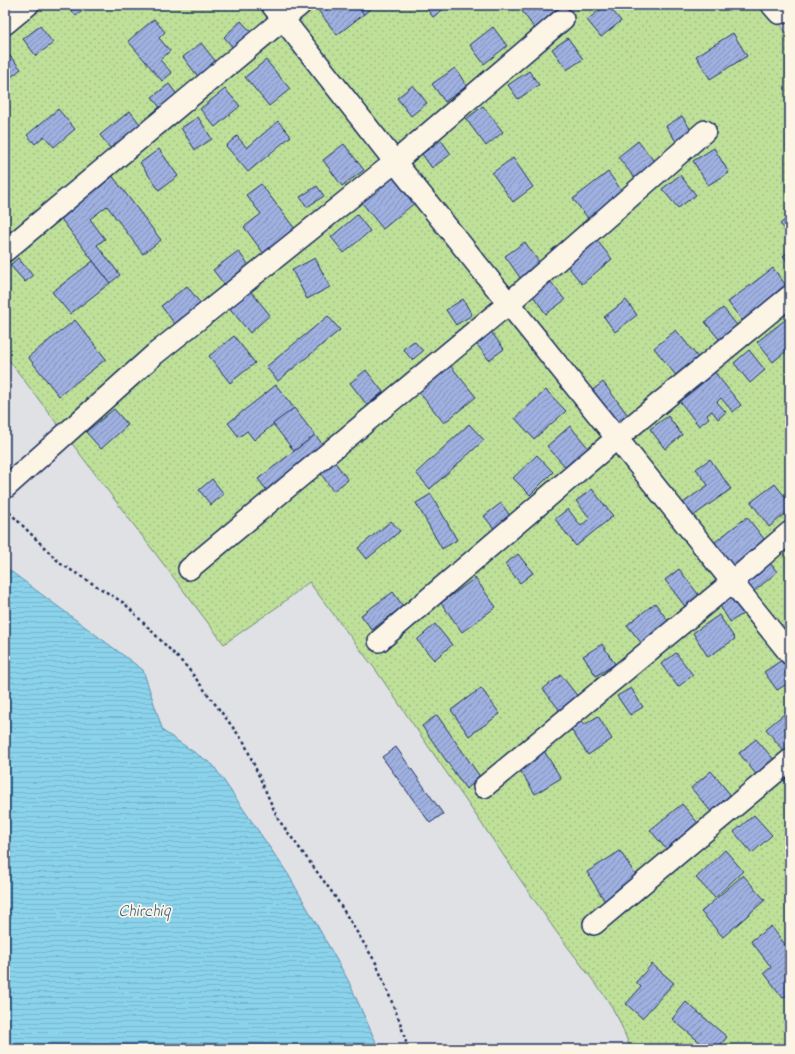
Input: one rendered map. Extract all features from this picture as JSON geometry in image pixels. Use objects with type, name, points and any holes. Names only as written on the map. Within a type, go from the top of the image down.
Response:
[{"type":"street","points":[[5,24],[28,5]]},
{"type":"street","points":[[5,251],[278,12],[300,5]]},
{"type":"street","points":[[772,5],[779,13],[790,10]]},
{"type":"street","points":[[278,12],[395,162],[790,654]]},
{"type":"street","points":[[5,488],[155,354],[395,162],[563,19]]},
{"type":"street","points":[[189,569],[509,303],[705,131]]},
{"type":"street","points":[[379,641],[617,438],[790,296]]},
{"type":"street","points":[[484,787],[732,582],[790,532]]},
{"type":"street","points":[[594,924],[790,760]]},
{"type":"path","points":[[5,508],[61,564],[124,603],[187,667],[244,742],[278,818],[334,895],[376,963],[400,1022],[408,1049]]},
{"type":"green space","points":[[5,5],[767,5],[790,38],[790,1049],[631,1049],[619,1020],[607,999],[555,930],[375,669],[309,582],[280,605],[224,644],[5,355]]},
{"type":"water","name":"Chirchiq","points":[[5,567],[143,670],[163,731],[213,765],[288,874],[348,980],[379,1049],[5,1049]]},
{"type":"building","points":[[67,5],[90,5],[76,16]]},
{"type":"building","points":[[314,5],[356,5],[364,14],[337,35]]},
{"type":"building","points":[[356,5],[375,5],[364,14]]},
{"type":"building","points":[[424,5],[443,5],[445,8],[433,17]]},
{"type":"building","points":[[531,5],[558,5],[564,13],[537,32],[522,11]]},
{"type":"building","points":[[608,5],[621,21],[601,37],[587,20]]},
{"type":"building","points":[[154,19],[165,32],[159,38],[170,51],[160,60],[172,73],[162,81],[128,41]]},
{"type":"building","points":[[241,21],[252,33],[234,49],[224,37]]},
{"type":"building","points":[[40,26],[53,43],[36,56],[23,39]]},
{"type":"building","points":[[493,27],[507,46],[484,64],[470,45]]},
{"type":"building","points":[[733,33],[747,56],[710,79],[696,56]]},
{"type":"building","points":[[568,38],[583,59],[567,70],[552,49]]},
{"type":"building","points":[[201,43],[221,68],[203,83],[183,57]]},
{"type":"building","points":[[5,50],[21,69],[5,82]]},
{"type":"building","points":[[266,60],[290,89],[269,106],[245,77]]},
{"type":"building","points":[[455,68],[467,86],[445,102],[432,84]]},
{"type":"building","points":[[529,71],[539,85],[518,99],[508,85]]},
{"type":"building","points":[[169,84],[181,100],[164,113],[152,97]]},
{"type":"building","points":[[413,85],[427,103],[411,116],[397,98]]},
{"type":"building","points":[[225,89],[240,106],[215,127],[200,109]]},
{"type":"building","points":[[483,106],[503,132],[486,146],[466,119]]},
{"type":"building","points":[[58,109],[75,129],[54,147],[44,136],[35,144],[27,135]]},
{"type":"building","points":[[130,111],[146,132],[116,156],[100,135]]},
{"type":"building","points":[[682,116],[693,133],[677,143],[666,126]]},
{"type":"building","points":[[198,117],[212,139],[195,150],[181,128]]},
{"type":"building","points":[[278,121],[291,136],[248,172],[226,146],[237,136],[247,148]]},
{"type":"building","points":[[441,140],[451,154],[432,168],[422,154]]},
{"type":"building","points":[[638,141],[657,165],[637,181],[618,157]]},
{"type":"building","points":[[344,144],[364,170],[342,186],[323,160]]},
{"type":"building","points":[[714,148],[729,173],[708,185],[693,161]]},
{"type":"building","points":[[159,149],[178,176],[159,190],[140,163]]},
{"type":"building","points":[[513,158],[533,187],[513,202],[492,173]]},
{"type":"building","points":[[392,170],[417,201],[383,229],[358,198]]},
{"type":"building","points":[[608,172],[625,195],[591,222],[573,199]]},
{"type":"building","points":[[111,174],[161,240],[143,254],[107,206],[90,219],[105,239],[97,245],[120,275],[110,283],[58,215]]},
{"type":"building","points":[[680,175],[696,195],[678,208],[662,189]]},
{"type":"building","points":[[261,184],[295,229],[264,254],[244,227],[261,214],[246,195]]},
{"type":"building","points":[[317,186],[324,196],[307,207],[300,197]]},
{"type":"building","points":[[357,215],[370,231],[344,253],[331,237]]},
{"type":"building","points":[[790,216],[790,235],[780,224]]},
{"type":"building","points":[[595,238],[612,259],[582,284],[565,263]]},
{"type":"building","points":[[525,242],[541,265],[521,279],[505,256]]},
{"type":"building","points":[[790,250],[790,264],[783,256]]},
{"type":"building","points":[[238,251],[252,269],[227,288],[213,270]]},
{"type":"building","points":[[18,258],[33,276],[25,282],[10,265]]},
{"type":"building","points":[[315,258],[330,287],[307,299],[292,270]]},
{"type":"building","points":[[93,261],[110,283],[70,314],[52,292]]},
{"type":"building","points":[[773,268],[790,291],[747,327],[728,302]]},
{"type":"building","points":[[551,282],[565,300],[546,314],[533,296]]},
{"type":"building","points":[[187,286],[204,308],[178,328],[161,306]]},
{"type":"building","points":[[248,288],[270,315],[250,333],[227,305]]},
{"type":"building","points":[[463,299],[472,315],[456,325],[446,310]]},
{"type":"building","points":[[626,300],[637,315],[615,332],[604,317]]},
{"type":"building","points":[[723,308],[741,330],[723,344],[705,322]]},
{"type":"building","points":[[328,316],[340,330],[278,381],[266,367]]},
{"type":"building","points":[[790,316],[790,348],[773,362],[757,342]]},
{"type":"building","points":[[75,320],[106,359],[59,396],[28,357]]},
{"type":"building","points":[[489,329],[504,349],[489,360],[474,341]]},
{"type":"building","points":[[676,330],[700,360],[678,378],[654,348]]},
{"type":"building","points":[[234,336],[255,363],[230,383],[209,356]]},
{"type":"building","points":[[414,341],[423,351],[412,360],[403,349]]},
{"type":"building","points":[[749,350],[765,370],[750,383],[734,363]]},
{"type":"building","points":[[450,365],[476,397],[444,423],[418,391]]},
{"type":"building","points":[[366,370],[383,392],[367,405],[350,383]]},
{"type":"building","points":[[713,370],[741,405],[733,412],[721,398],[717,402],[726,412],[718,419],[712,411],[707,415],[709,418],[699,426],[678,399]]},
{"type":"building","points":[[603,382],[633,422],[620,432],[590,392]]},
{"type":"building","points":[[276,385],[294,408],[254,440],[247,431],[239,437],[228,423]]},
{"type":"building","points":[[546,390],[566,411],[534,439],[515,418]]},
{"type":"building","points":[[294,408],[315,435],[294,451],[273,424]]},
{"type":"building","points":[[114,409],[128,425],[101,449],[86,432]]},
{"type":"building","points":[[668,416],[682,435],[665,449],[650,429]]},
{"type":"building","points":[[469,424],[484,440],[430,489],[416,473]]},
{"type":"building","points":[[570,426],[590,450],[568,470],[547,446]]},
{"type":"building","points":[[315,435],[326,448],[269,493],[258,479]]},
{"type":"building","points":[[537,455],[553,472],[530,495],[513,478]]},
{"type":"building","points":[[710,459],[731,489],[689,519],[680,505],[708,485],[696,469]]},
{"type":"building","points":[[334,461],[348,480],[333,491],[319,471]]},
{"type":"building","points":[[212,479],[224,494],[211,505],[199,490]]},
{"type":"building","points":[[775,484],[790,503],[790,510],[769,527],[751,502]]},
{"type":"building","points":[[592,489],[613,516],[576,546],[555,519],[568,509],[581,526],[590,518],[576,501]]},
{"type":"building","points":[[431,494],[457,540],[442,549],[416,503]]},
{"type":"building","points":[[501,503],[511,517],[495,530],[484,516]]},
{"type":"building","points":[[747,517],[768,544],[732,572],[711,545]]},
{"type":"building","points":[[391,521],[400,531],[367,559],[358,548]]},
{"type":"building","points":[[518,554],[533,573],[520,583],[505,564]]},
{"type":"building","points":[[767,559],[777,572],[752,593],[741,580]]},
{"type":"building","points":[[679,569],[701,598],[687,609],[665,580]]},
{"type":"building","points":[[475,578],[496,607],[462,632],[441,603]]},
{"type":"building","points":[[393,592],[403,606],[372,630],[361,615]]},
{"type":"building","points":[[732,598],[743,614],[730,622],[720,606]]},
{"type":"building","points":[[655,603],[669,622],[642,644],[627,625]]},
{"type":"building","points":[[719,615],[735,639],[708,657],[693,633]]},
{"type":"building","points":[[435,624],[452,645],[434,660],[417,640]]},
{"type":"building","points":[[790,626],[790,639],[783,631]]},
{"type":"building","points":[[602,644],[615,664],[596,676],[583,656]]},
{"type":"building","points":[[676,653],[693,675],[678,687],[661,664]]},
{"type":"building","points":[[782,660],[790,672],[790,682],[777,690],[764,672]]},
{"type":"building","points":[[561,675],[579,698],[561,712],[543,689]]},
{"type":"building","points":[[481,688],[500,714],[469,736],[451,710]]},
{"type":"building","points":[[631,688],[643,707],[630,715],[617,696]]},
{"type":"building","points":[[790,709],[790,751],[786,754],[766,729]]},
{"type":"building","points":[[437,715],[481,778],[466,789],[422,726]]},
{"type":"building","points":[[598,716],[612,739],[588,755],[568,725],[580,718],[584,725]]},
{"type":"building","points":[[756,739],[776,762],[758,777],[739,753]]},
{"type":"building","points":[[396,747],[443,814],[430,823],[382,757]]},
{"type":"building","points":[[544,751],[561,778],[535,794],[518,767]]},
{"type":"building","points":[[711,771],[733,798],[713,814],[691,788]]},
{"type":"building","points":[[790,771],[790,788],[782,777]]},
{"type":"building","points":[[682,804],[703,829],[671,855],[650,830]]},
{"type":"building","points":[[754,815],[772,835],[752,853],[734,832]]},
{"type":"building","points":[[725,850],[743,871],[715,898],[696,878]]},
{"type":"building","points":[[620,851],[641,883],[607,905],[587,872]]},
{"type":"building","points":[[743,875],[765,900],[723,937],[701,912]]},
{"type":"building","points":[[771,926],[790,951],[790,992],[783,998],[764,973],[771,967],[751,941]]},
{"type":"building","points":[[652,964],[674,983],[642,1018],[626,1004],[641,987],[636,982]]},
{"type":"building","points":[[686,1002],[727,1037],[717,1049],[708,1049],[672,1019]]}]
